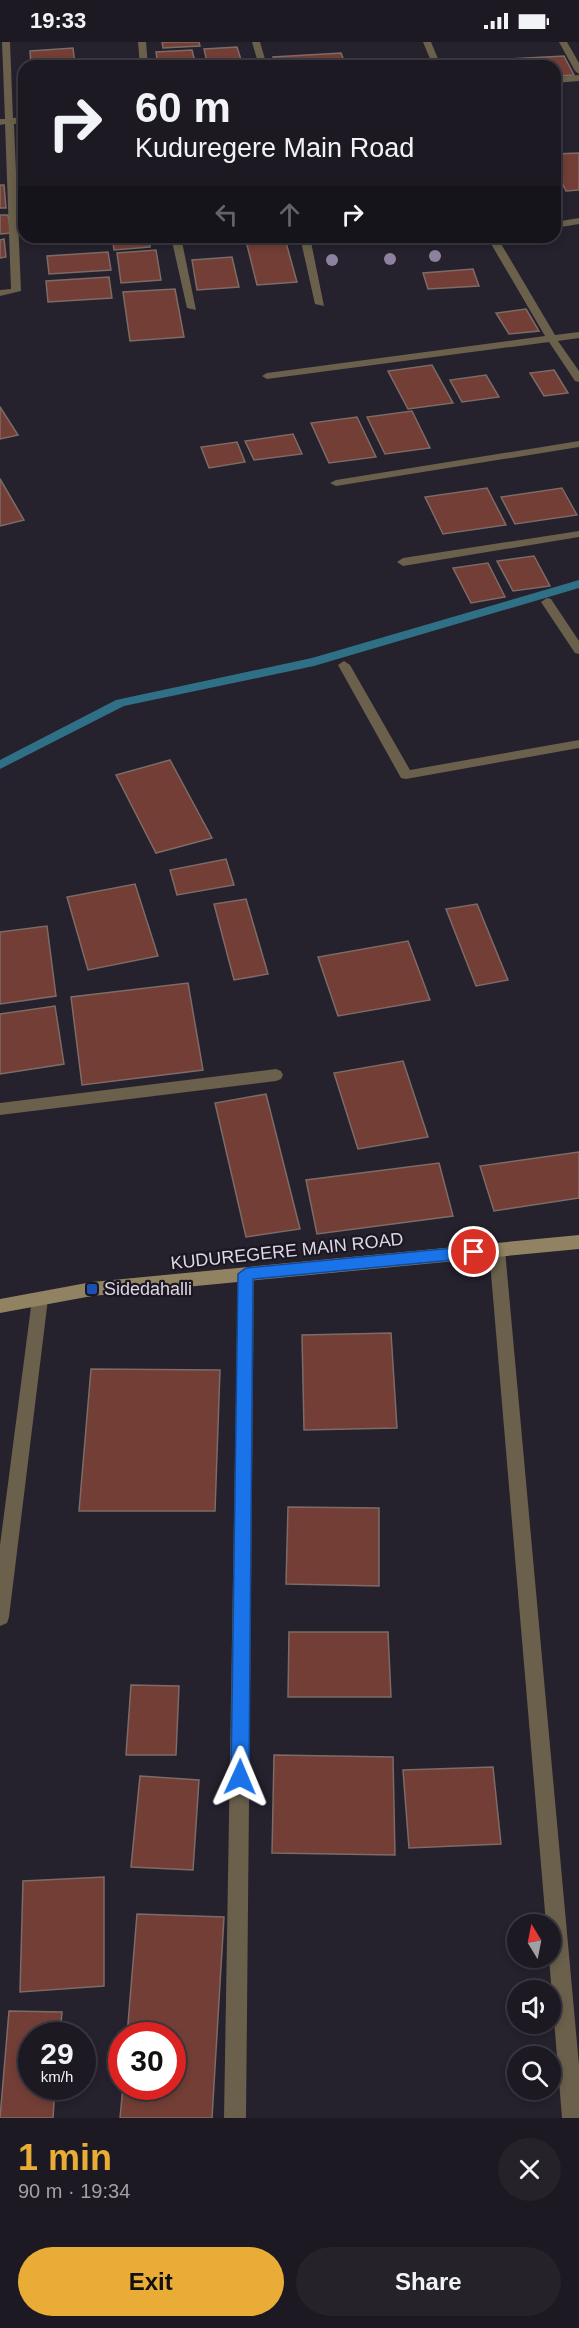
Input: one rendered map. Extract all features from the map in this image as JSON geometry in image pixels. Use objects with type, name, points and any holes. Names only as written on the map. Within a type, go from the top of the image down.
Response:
[{"type":"street","points":[[0,293],[16,291],[4,122],[6,42]]},
{"type":"street","points":[[142,42],[144,60]]},
{"type":"street","points":[[256,42],[261,60]]},
{"type":"street","points":[[428,42],[435,60]]},
{"type":"street","points":[[563,42],[579,71]]},
{"type":"street","points":[[561,80],[579,78]]},
{"type":"street","points":[[561,224],[579,221]]},
{"type":"street","points":[[177,243],[192,308]]},
{"type":"street","points":[[306,243],[320,304]]},
{"type":"street","points":[[496,243],[552,339],[579,379]]},
{"type":"street","points":[[267,376],[579,335]]},
{"type":"street","points":[[336,483],[579,444]]},
{"type":"street","points":[[403,562],[579,534]]},
{"type":"street","points":[[547,602],[579,650]]},
{"type":"street","points":[[344,665],[406,775],[579,744]]},
{"type":"street","points":[[0,1109],[276,1075]]},
{"type":"street","name":"KUDUREGERE MAIN ROAD","points":[[0,1306],[92,1289],[579,1242]]},
{"type":"street","points":[[497,1250],[573,2118]]},
{"type":"street","points":[[235,2118],[246,1274]]},
{"type":"street","points":[[0,1617],[40,1299]]},
{"type":"building","points":[[162,42],[199,42],[200,46],[163,48]]},
{"type":"building","points":[[237,47],[241,60],[207,60],[204,49]]},
{"type":"building","points":[[73,48],[74,60],[31,60],[30,51]]},
{"type":"building","points":[[192,50],[194,60],[157,60],[156,52]]},
{"type":"building","points":[[341,53],[344,60],[274,60],[273,57]]},
{"type":"building","points":[[564,56],[574,75],[561,76],[561,60],[508,59]]},
{"type":"building","points":[[579,153],[579,190],[566,191],[561,181],[561,154]]},
{"type":"building","points":[[0,185],[4,185],[6,208],[0,208]]},
{"type":"building","points":[[0,215],[8,215],[11,233],[0,234]]},
{"type":"building","points":[[4,239],[6,257],[0,258],[0,240]]},
{"type":"building","points":[[113,243],[150,243],[150,247],[114,250]]},
{"type":"building","points":[[246,243],[286,243],[297,282],[257,285]]},
{"type":"building","points":[[156,250],[161,280],[121,283],[117,253]]},
{"type":"building","points":[[108,252],[111,270],[49,274],[47,256]]},
{"type":"building","points":[[232,257],[239,287],[197,290],[192,260]]},
{"type":"building","points":[[473,269],[479,286],[428,289],[423,273]]},
{"type":"building","points":[[109,277],[112,298],[48,302],[46,281]]},
{"type":"building","points":[[175,289],[184,337],[130,341],[123,292]]},
{"type":"building","points":[[526,309],[539,331],[509,334],[496,313]]},
{"type":"building","points":[[432,365],[453,403],[408,409],[388,371]]},
{"type":"building","points":[[554,370],[568,393],[544,396],[530,373]]},
{"type":"building","points":[[486,375],[499,397],[462,402],[450,380]]},
{"type":"building","points":[[0,407],[18,435],[0,439]]},
{"type":"building","points":[[412,411],[430,448],[385,454],[367,417]]},
{"type":"building","points":[[357,417],[376,457],[329,463],[311,423]]},
{"type":"building","points":[[293,434],[302,454],[254,460],[245,441]]},
{"type":"building","points":[[237,442],[245,462],[209,468],[201,447]]},
{"type":"building","points":[[0,479],[24,520],[0,526]]},
{"type":"building","points":[[487,488],[506,525],[443,534],[425,497]]},
{"type":"building","points":[[562,488],[577,515],[515,524],[501,497]]},
{"type":"building","points":[[534,556],[550,586],[513,591],[497,561]]},
{"type":"building","points":[[488,563],[505,597],[471,603],[453,568]]},
{"type":"building","points":[[170,760],[212,838],[156,853],[116,775]]},
{"type":"building","points":[[226,859],[234,885],[177,895],[170,870]]},
{"type":"building","points":[[135,884],[158,956],[88,970],[67,897]]},
{"type":"building","points":[[246,899],[268,974],[234,980],[214,904]]},
{"type":"building","points":[[477,904],[508,980],[476,986],[446,909]]},
{"type":"building","points":[[47,926],[56,996],[0,1004],[0,932]]},
{"type":"building","points":[[408,941],[430,1000],[338,1016],[318,957]]},
{"type":"building","points":[[188,983],[203,1070],[82,1085],[71,997]]},
{"type":"building","points":[[55,1006],[64,1064],[0,1074],[0,1014]]},
{"type":"building","points":[[403,1061],[428,1137],[358,1149],[334,1073]]},
{"type":"building","points":[[266,1094],[300,1229],[246,1237],[215,1103]]},
{"type":"building","points":[[579,1152],[579,1198],[494,1211],[480,1166]]},
{"type":"building","points":[[439,1163],[453,1216],[317,1234],[306,1180]]},
{"type":"building","points":[[391,1333],[397,1428],[304,1430],[302,1335]]},
{"type":"building","points":[[91,1369],[220,1370],[215,1511],[79,1511]]},
{"type":"building","points":[[288,1507],[379,1508],[379,1586],[286,1584]]},
{"type":"building","points":[[289,1632],[388,1632],[391,1697],[288,1697]]},
{"type":"building","points":[[131,1685],[179,1686],[176,1755],[126,1755]]},
{"type":"building","points":[[274,1755],[393,1757],[395,1855],[272,1853]]},
{"type":"building","points":[[493,1767],[501,1844],[409,1848],[403,1770]]},
{"type":"building","points":[[140,1776],[199,1780],[193,1870],[131,1867]]},
{"type":"building","points":[[104,1877],[104,1986],[20,1992],[23,1881]]},
{"type":"building","points":[[137,1914],[224,1917],[212,2118],[120,2118],[122,2100],[186,2100],[186,2022],[128,2022]]},
{"type":"building","points":[[9,2011],[62,2012],[61,2022],[18,2022],[18,2100],[54,2100],[53,2118],[0,2118]]},
{"type":"waterway","points":[[0,765],[120,703],[314,662],[579,584]]},
{"type":"place","name":"Sidedahalli","points":[[92,1289]]},
{"type":"route","points":[[240,1777],[246,1274],[474,1252]]}]
